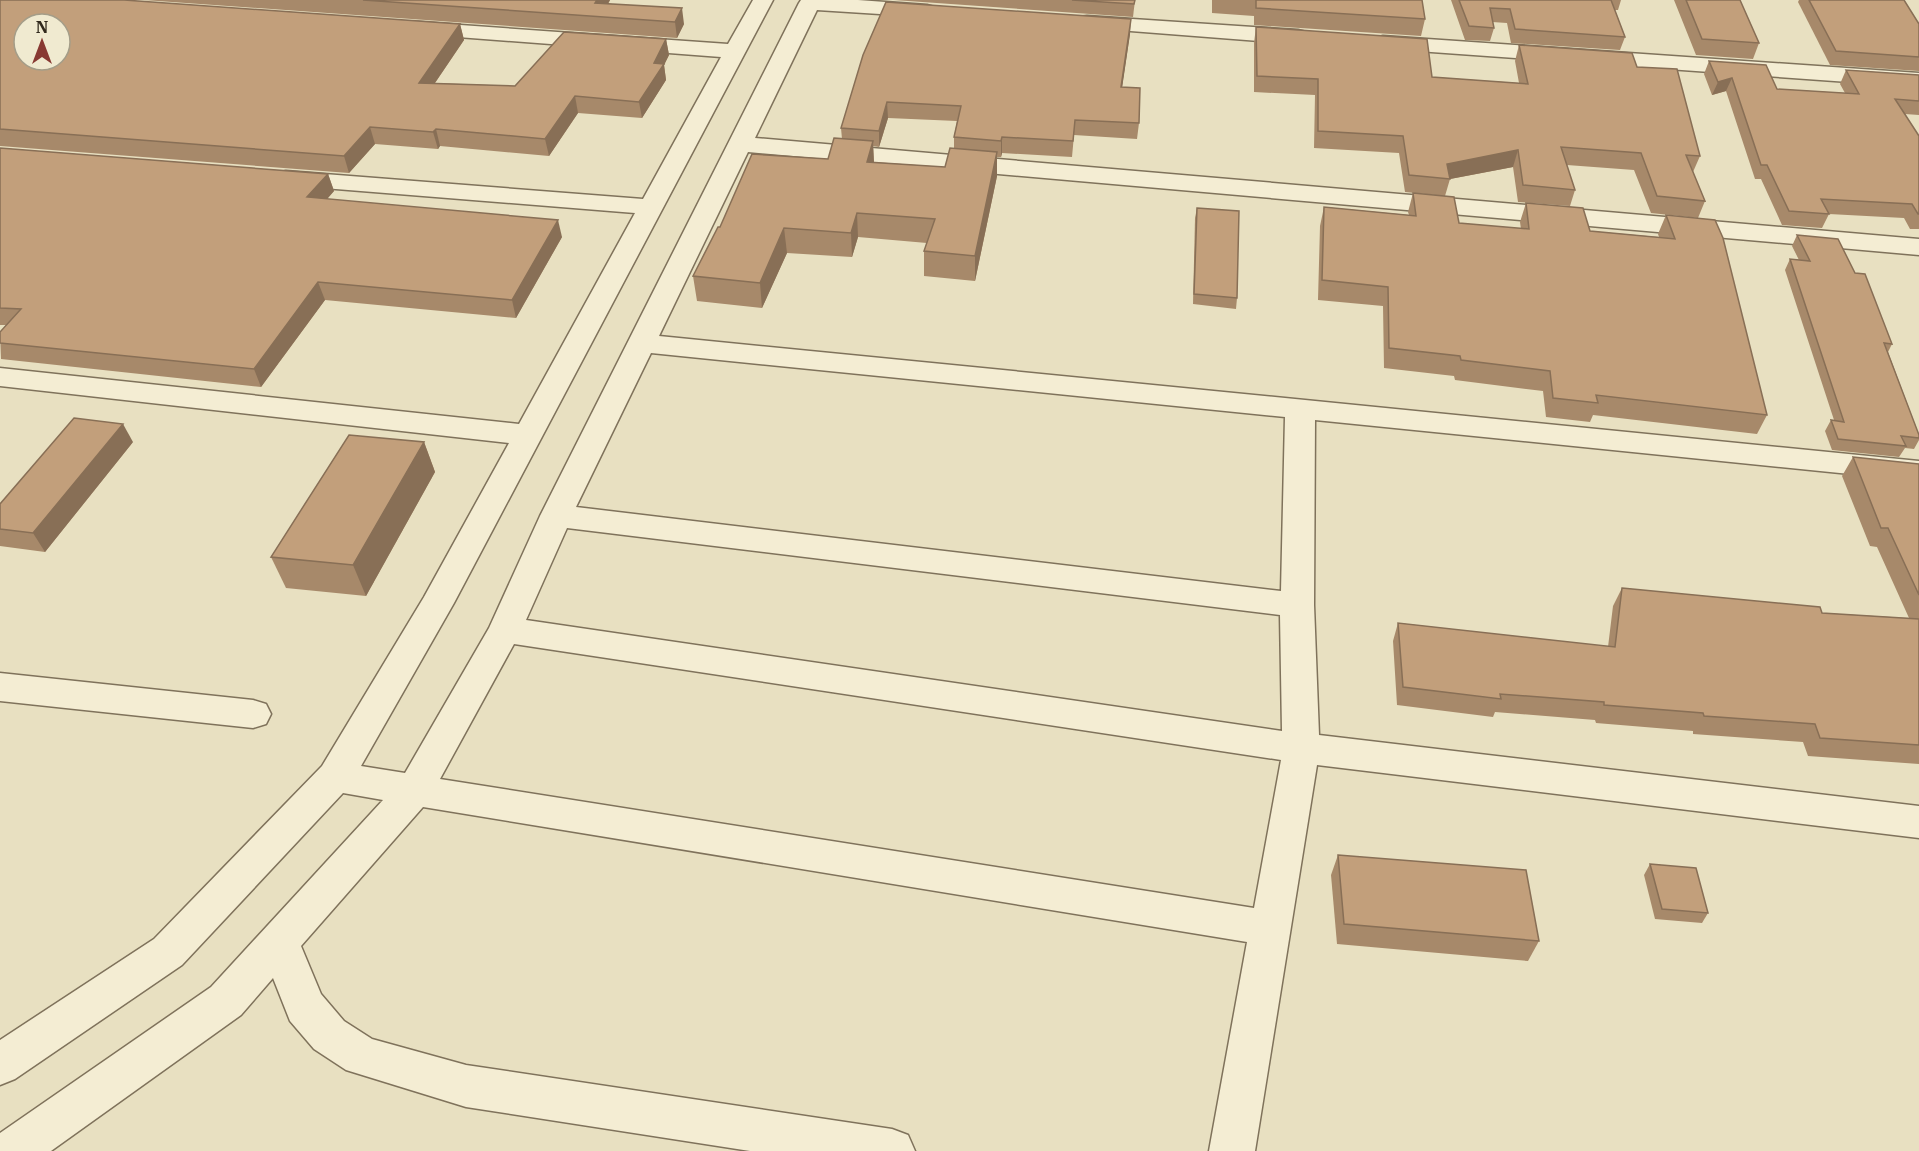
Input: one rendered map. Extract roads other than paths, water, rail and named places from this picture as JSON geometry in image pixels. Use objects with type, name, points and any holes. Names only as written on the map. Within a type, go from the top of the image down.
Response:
[{"type":"street","points":[[0,1065],[168,952],[335,777],[438,603],[763,0]]},
{"type":"street","points":[[13,1151],[226,1001],[414,791],[505,630],[556,516],[810,1],[953,13]]},
{"type":"street","points":[[1072,21],[1323,39]]},
{"type":"street","points":[[403,27],[735,51]]},
{"type":"street","points":[[1358,41],[1919,80]]},
{"type":"street","points":[[739,144],[1919,247]]},
{"type":"street","points":[[260,176],[650,207]]},
{"type":"street","points":[[641,343],[1919,471]]},
{"type":"street","points":[[0,377],[527,435]]},
{"type":"street","points":[[1232,1151],[1300,748],[1297,605],[1300,409]]},
{"type":"street","points":[[556,516],[1297,605]]},
{"type":"street","points":[[505,630],[1300,748],[1919,822]]},
{"type":"street","points":[[0,687],[253,714]]},
{"type":"street","points":[[335,777],[1270,928]]},
{"type":"street","points":[[279,943],[306,1007],[329,1035],[361,1056],[466,1086],[892,1151]]}]
